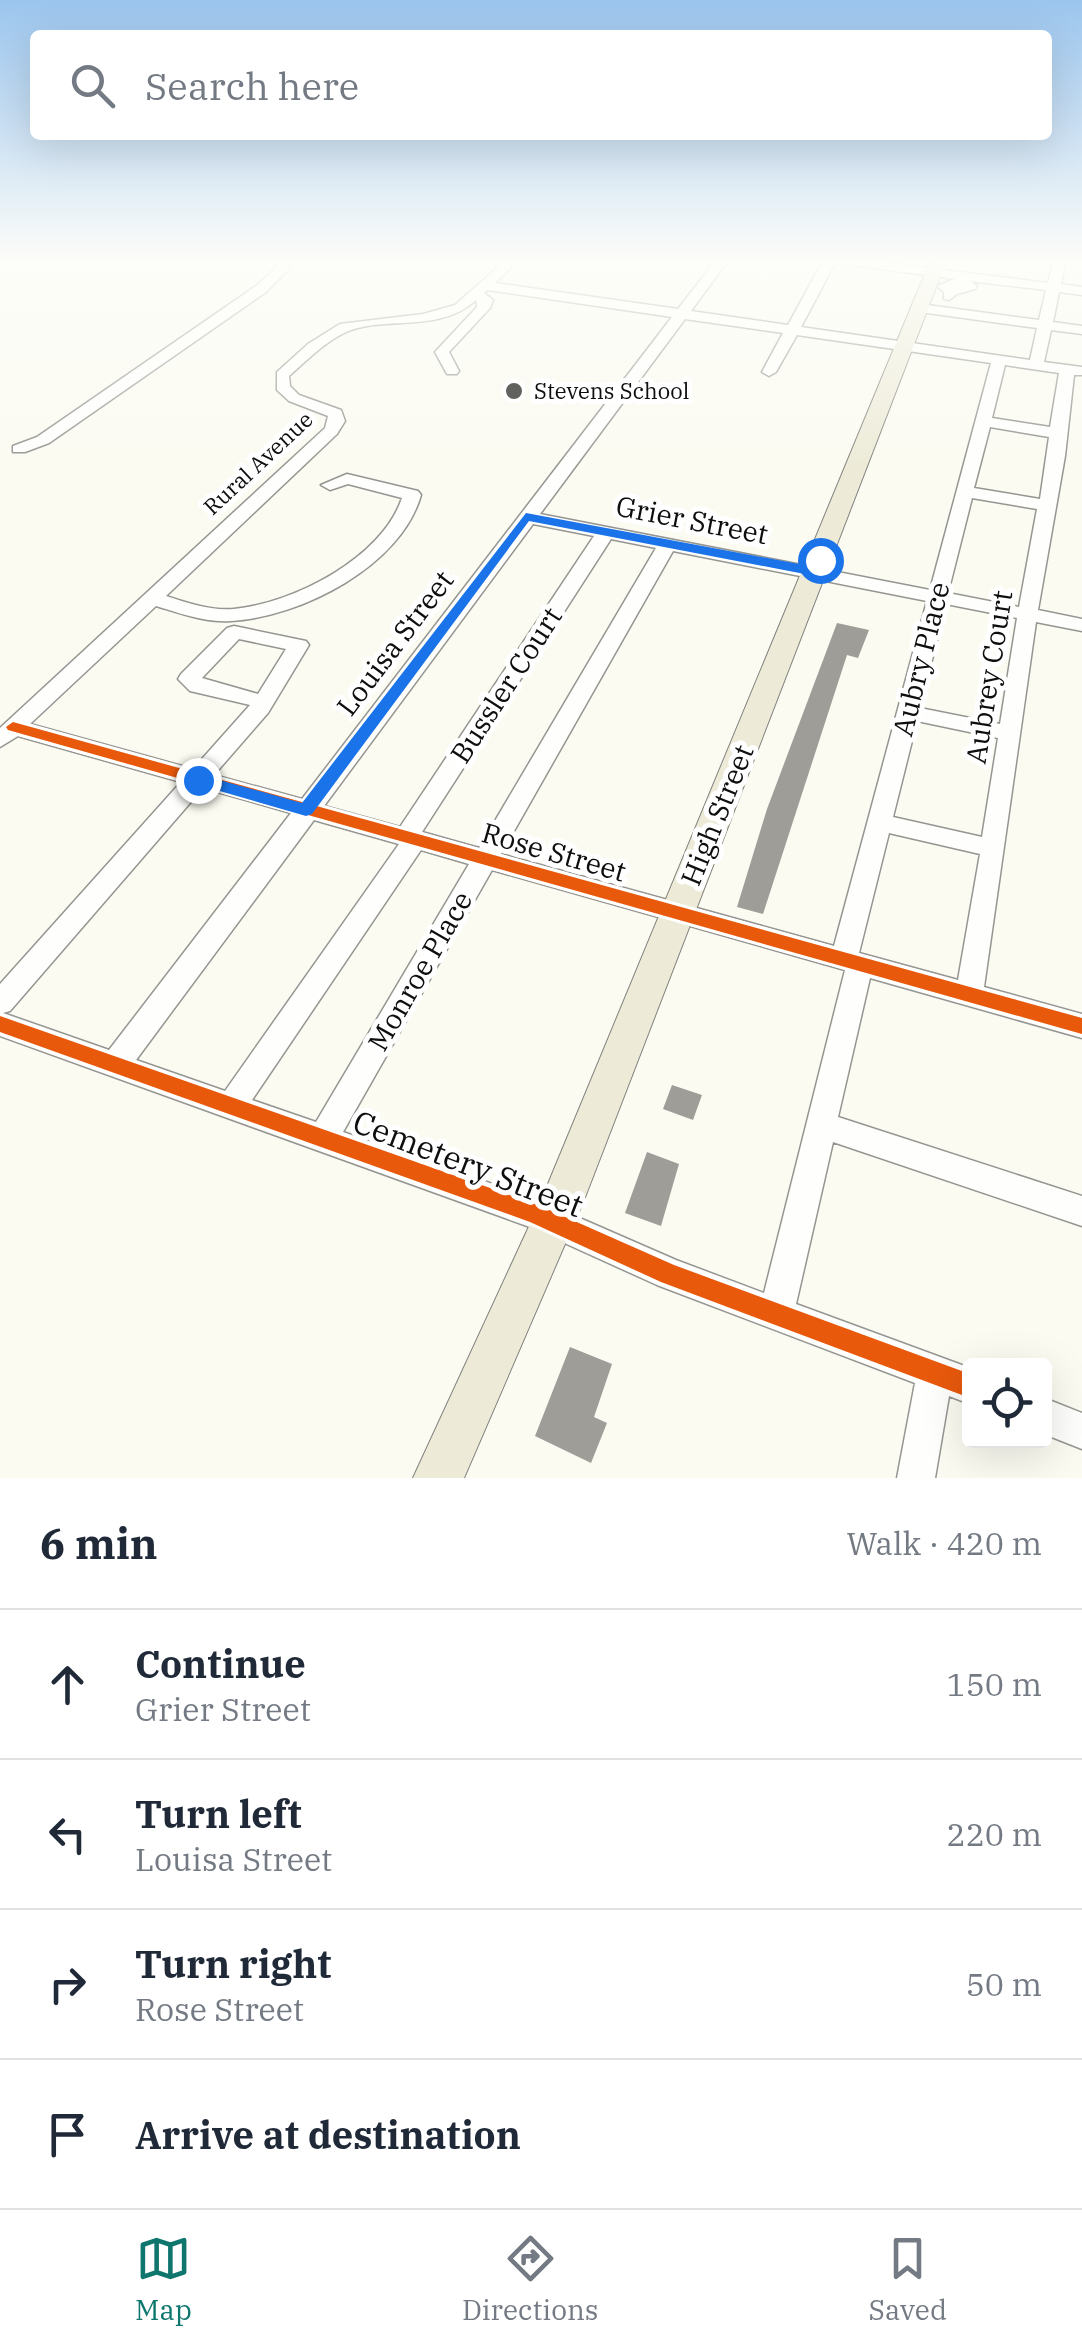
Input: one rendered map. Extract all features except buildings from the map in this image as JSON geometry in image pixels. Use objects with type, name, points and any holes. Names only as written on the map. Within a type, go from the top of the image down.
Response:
[{"type":"main road","name":"High Street","points":[[438,1478],[553,1223],[903,346],[916,328]]},
{"type":"street","points":[[19,449],[43,440],[205,328]]},
{"type":"street","name":"Rural Avenue","points":[[7,734],[337,421],[330,410],[294,398],[282,387],[282,375],[345,328]]},
{"type":"street","points":[[452,370],[442,352],[464,328]]},
{"type":"street","name":"Louisa Street","points":[[116,1064],[672,328]]},
{"type":"street","points":[[776,328],[1075,371]]},
{"type":"street","points":[[1036,365],[1045,328]]},
{"type":"street","points":[[768,372],[791,330]]},
{"type":"street","name":"Aubry Place","points":[[776,1315],[822,1125],[880,822],[999,360]]},
{"type":"street","name":"Aubrey Court","points":[[969,994],[1030,614],[1042,504],[1058,456],[1057,433],[1075,371]]},
{"type":"street","points":[[981,421],[1057,433]]},
{"type":"street","points":[[149,598],[195,611],[232,615],[264,608],[368,560],[408,512],[412,495],[347,479],[330,485]]},
{"type":"street","points":[[964,492],[1042,504]]},
{"type":"street","name":"Grier Street","points":[[526,517],[1082,625]]},
{"type":"street","name":"Bussler Court","points":[[231,1106],[410,839],[606,532]]},
{"type":"street","name":"Monroe Place","points":[[323,1139],[668,544]]},
{"type":"street","points":[[0,1003],[264,702],[299,645],[234,632],[189,680],[264,702]]},
{"type":"street","points":[[908,712],[1008,733]]},
{"type":"street","name":"Rose Street","points":[[7,734],[198,780],[1082,1026]]},
{"type":"street","points":[[880,822],[991,848]]},
{"type":"street","name":"Cemetery Street","points":[[0,1024],[553,1223],[669,1274],[962,1383]]},
{"type":"street","points":[[822,1125],[1082,1211]]},
{"type":"street","points":[[916,1478],[934,1372]]},
{"type":"street","points":[[1052,1419],[1082,1431]]},
{"type":"cycle path","points":[[13,727],[1082,1026]]},
{"type":"cycle path","points":[[0,1024],[536,1214],[669,1274],[962,1383]]},
{"type":"place","name":"Stevens School","points":[[514,391]]},
{"type":"route","points":[[198,780],[306,810],[526,517],[815,572],[820,560]]}]
